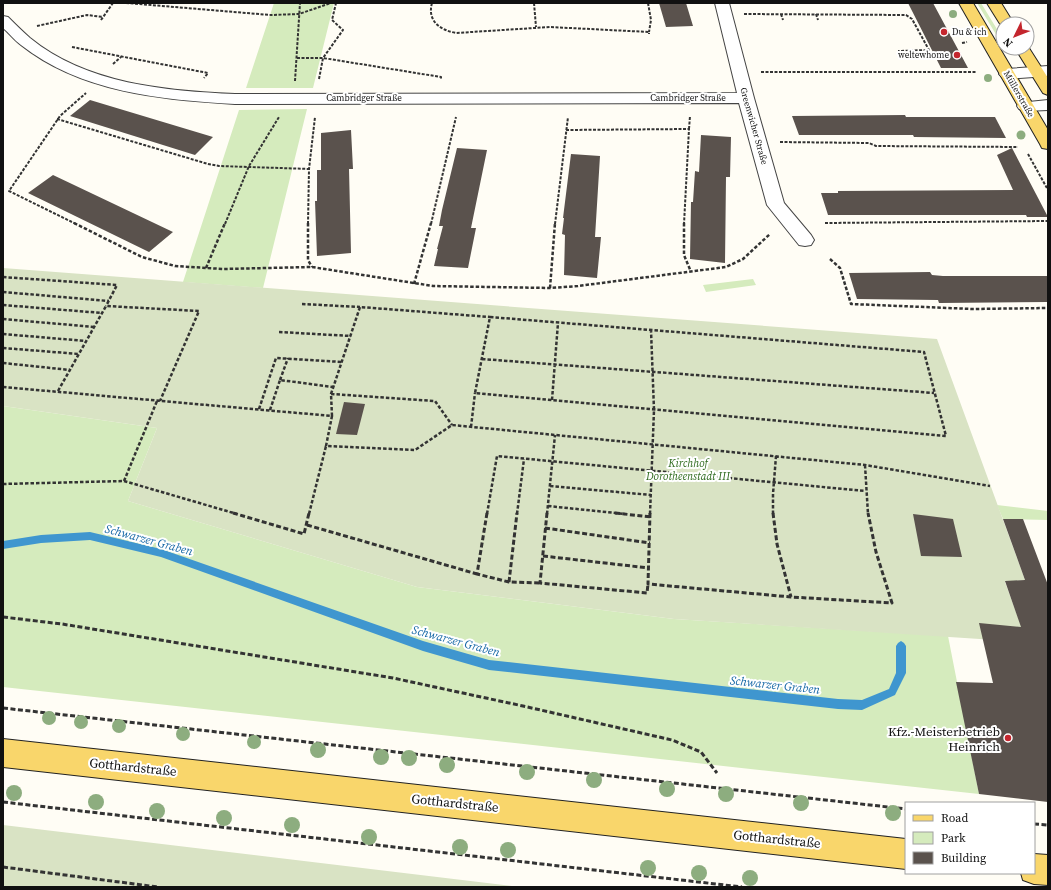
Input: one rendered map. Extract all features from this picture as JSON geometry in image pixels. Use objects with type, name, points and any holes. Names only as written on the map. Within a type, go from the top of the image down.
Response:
[{"type":"main road","name":"Müllerstraße","points":[[966,3],[1048,144]]},
{"type":"main road","points":[[994,3],[1002,16]]},
{"type":"main road","points":[[1029,56],[1042,72],[1048,90]]},
{"type":"main road","name":"Gotthardstraße","points":[[3,753],[905,854]]},
{"type":"main road","points":[[1035,869],[1048,870]]},
{"type":"street","name":"Greenwicher Straße","points":[[722,3],[746,98],[776,205],[805,240]]},
{"type":"street","name":"Cambridger Straße","points":[[3,20],[14,33],[28,45],[50,58],[75,69],[126,86],[188,96],[235,99],[746,98]]},
{"type":"street","points":[[1007,74],[1042,72]]},
{"type":"street","points":[[1026,106],[1048,105]]},
{"type":"path","points":[[101,20],[113,3]]},
{"type":"path","points":[[126,3],[271,15],[299,14],[331,3]]},
{"type":"path","points":[[294,84],[300,3]]},
{"type":"path","points":[[319,79],[323,58],[343,30],[332,20],[336,3]]},
{"type":"path","points":[[432,3],[430,8],[430,16],[436,24],[448,31],[463,33],[536,27],[569,27],[649,33],[651,20],[648,3]]},
{"type":"path","points":[[534,3],[536,27]]},
{"type":"path","points":[[743,14],[896,14],[909,16],[929,50],[898,51]]},
{"type":"path","points":[[781,14],[783,20]]},
{"type":"path","points":[[816,14],[818,20]]},
{"type":"path","points":[[35,27],[87,15],[103,17]]},
{"type":"path","points":[[72,47],[208,74],[204,79]]},
{"type":"path","points":[[297,58],[323,58],[441,78],[441,84]]},
{"type":"path","points":[[760,72],[977,72]]},
{"type":"path","points":[[88,91],[57,119],[9,191],[142,257],[175,266],[206,268],[312,267],[433,286],[550,288],[691,272],[735,265],[754,249],[763,238],[770,234]]},
{"type":"path","points":[[206,268],[250,166],[282,112]]},
{"type":"path","points":[[414,284],[426,245],[457,113]]},
{"type":"path","points":[[550,288],[556,214],[568,114]]},
{"type":"path","points":[[57,119],[191,160],[219,166],[309,169]]},
{"type":"path","points":[[312,267],[308,260],[309,169],[314,121]]},
{"type":"path","points":[[566,130],[689,129],[682,239],[684,255],[691,272]]},
{"type":"path","points":[[779,142],[868,143],[876,146],[1018,147]]},
{"type":"path","points":[[825,223],[1048,221]]},
{"type":"path","points":[[830,259],[840,268],[851,304],[973,309],[1048,308]]},
{"type":"path","points":[[3,277],[117,285],[58,391]]},
{"type":"path","points":[[3,292],[109,301]]},
{"type":"path","points":[[302,304],[490,317],[924,352],[946,436],[475,393]]},
{"type":"path","points":[[3,305],[102,313]]},
{"type":"path","points":[[106,306],[199,311],[124,481]]},
{"type":"path","points":[[3,484],[124,481],[304,534],[332,416],[331,394],[360,308]]},
{"type":"path","points":[[471,427],[475,393],[490,317]]},
{"type":"path","points":[[3,319],[94,327]]},
{"type":"path","points":[[552,400],[558,323]]},
{"type":"path","points":[[307,525],[509,582],[647,593],[654,410],[651,330]]},
{"type":"path","points":[[279,332],[351,336]]},
{"type":"path","points":[[3,334],[86,341]]},
{"type":"path","points":[[3,348],[79,354]]},
{"type":"path","points":[[259,410],[276,358],[342,362]]},
{"type":"path","points":[[270,410],[288,358]]},
{"type":"path","points":[[482,359],[934,393]]},
{"type":"path","points":[[3,363],[70,370]]},
{"type":"path","points":[[280,380],[334,387]]},
{"type":"path","points":[[3,387],[332,416]]},
{"type":"path","points":[[331,394],[435,400],[452,425]]},
{"type":"path","points":[[326,446],[415,450],[452,425],[865,466],[990,486]]},
{"type":"path","points":[[540,584],[555,435]]},
{"type":"path","points":[[477,574],[497,456],[865,491]]},
{"type":"path","points":[[776,456],[772,508],[774,533],[781,566],[791,597]]},
{"type":"path","points":[[509,582],[524,459]]},
{"type":"path","points":[[648,584],[791,597],[892,603],[882,578],[872,543],[865,491],[865,466]]},
{"type":"path","points":[[550,486],[651,495]]},
{"type":"path","points":[[548,506],[651,517]]},
{"type":"path","points":[[546,528],[650,542]]},
{"type":"path","points":[[543,556],[649,568]]},
{"type":"path","points":[[3,617],[62,624],[393,678],[522,706],[672,740],[701,752],[717,773]]},
{"type":"path","points":[[3,708],[905,809]]},
{"type":"path","points":[[3,802],[742,887]]},
{"type":"path","points":[[1035,824],[1048,825]]},
{"type":"path","points":[[3,867],[158,887]]},
{"type":"green space","points":[[274,3],[334,3],[313,88],[246,88]]},
{"type":"green space","points":[[977,3],[981,3],[995,26],[995,33]]},
{"type":"green space","points":[[307,109],[263,288],[183,282],[239,110]]},
{"type":"green space","name":"Kirchhof Dorotheenstadt III","points":[[3,268],[937,339],[1025,580],[1005,582],[1027,642],[674,619],[417,587],[128,501],[157,428],[3,406]]},
{"type":"green space","points":[[753,279],[756,285],[706,292],[703,285]]},
{"type":"green space","points":[[3,406],[157,428],[128,501],[417,587],[674,619],[948,636],[979,794],[3,687]]},
{"type":"green space","points":[[997,505],[1048,511],[1048,520],[1003,519]]},
{"type":"green space","points":[[3,825],[520,887],[3,887]]},
{"type":"building","points":[[659,3],[686,3],[693,26],[666,27]]},
{"type":"building","points":[[908,3],[933,3],[968,68],[941,68]]},
{"type":"building","points":[[90,100],[213,137],[195,155],[70,116]]},
{"type":"building","points":[[905,115],[906,117],[995,117],[1006,138],[914,137],[913,135],[799,135],[792,116]]},
{"type":"building","points":[[351,130],[353,169],[349,169],[351,253],[317,256],[315,201],[317,201],[317,170],[321,170],[321,133]]},
{"type":"building","points":[[701,135],[731,137],[730,177],[726,177],[725,263],[690,259],[691,202],[693,202],[695,171],[699,172]]},
{"type":"building","points":[[457,148],[487,150],[471,228],[476,228],[468,268],[434,266],[443,226],[439,226],[442,210]]},
{"type":"building","points":[[1012,148],[1048,217],[1027,217],[1026,215],[828,215],[821,193],[838,193],[838,191],[1013,190],[997,155]]},
{"type":"building","points":[[571,154],[600,156],[595,237],[601,237],[597,278],[564,275],[565,235],[562,234]]},
{"type":"building","points":[[53,175],[173,232],[149,252],[28,193]]},
{"type":"building","points":[[930,272],[932,275],[943,276],[1048,276],[1048,302],[939,303],[938,300],[857,299],[849,273]]},
{"type":"building","points":[[344,402],[365,404],[357,435],[336,434]]},
{"type":"building","points":[[913,514],[953,519],[962,557],[921,556]]},
{"type":"building","name":"Kfz.-Meisterbetrieb Heinrich","points":[[1003,519],[1023,519],[1048,585],[1048,802],[979,794],[956,682],[993,683],[979,623],[1021,627],[1005,581],[1025,580]]},
{"type":"waterway","name":"Schwarzer Graben","points":[[3,545],[41,539],[90,536],[161,553],[423,646],[489,665],[838,704],[862,705],[892,692],[901,673],[901,646]]},
{"type":"place","name":"Du & ich","points":[[944,32]]},
{"type":"place","name":"weltewhome","points":[[957,55]]},
{"type":"place","name":"Kfz.-Meisterbetrieb Heinrich","points":[[1008,738]]}]
